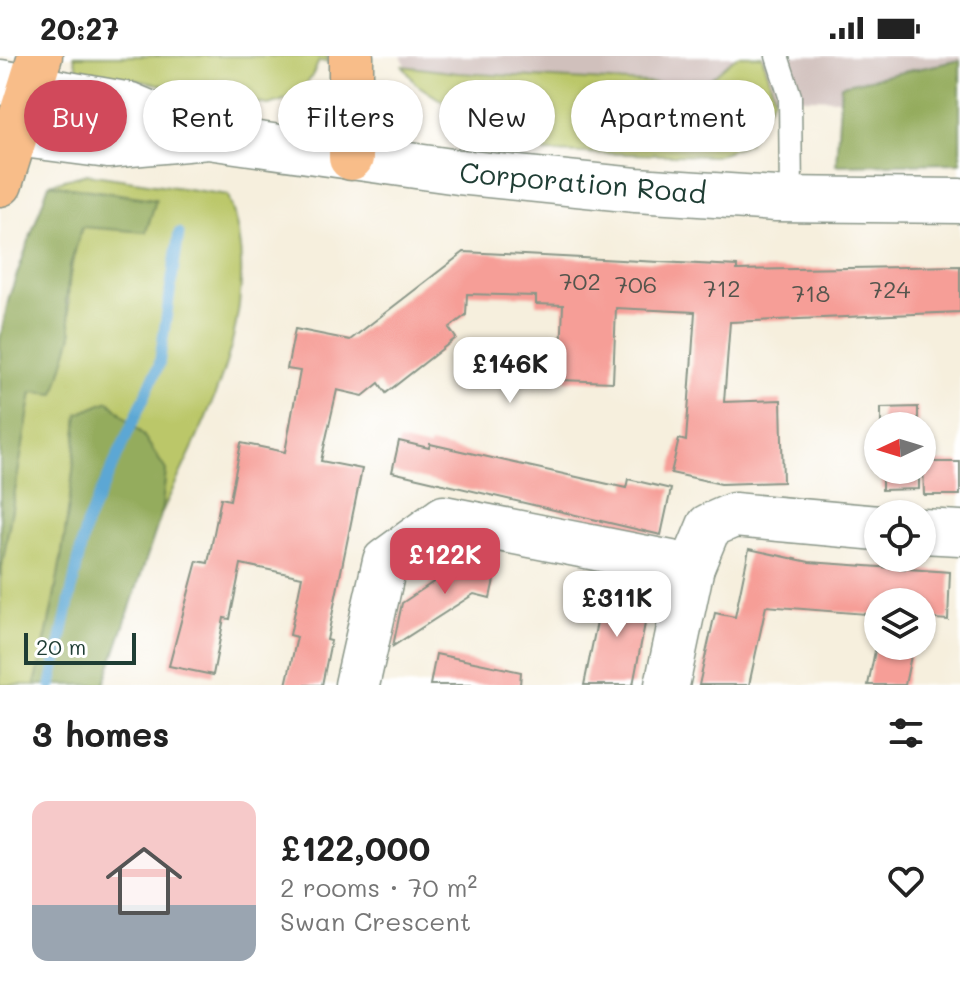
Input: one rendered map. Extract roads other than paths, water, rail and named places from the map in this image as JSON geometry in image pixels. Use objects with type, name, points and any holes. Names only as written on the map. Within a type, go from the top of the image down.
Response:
[{"type":"main road","points":[[351,56],[351,158]]},
{"type":"main road","points":[[0,184],[8,133],[24,75]]},
{"type":"street","name":"Corporation Road","points":[[24,75],[143,110]]},
{"type":"street","name":"Corporation Road","points":[[8,133],[108,146],[143,143]]},
{"type":"street","name":"Corporation Road","points":[[262,145],[636,190],[791,199],[960,201]]},
{"type":"street","points":[[667,685],[692,567],[709,526],[734,515],[864,527]]},
{"type":"street","points":[[357,685],[385,561],[444,518],[692,567]]},
{"type":"street","points":[[936,532],[960,533]]},
{"type":"lane","points":[[777,56],[790,96],[791,199]]},
{"type":"waterway","points":[[51,685],[86,525],[159,365],[179,233]]}]
